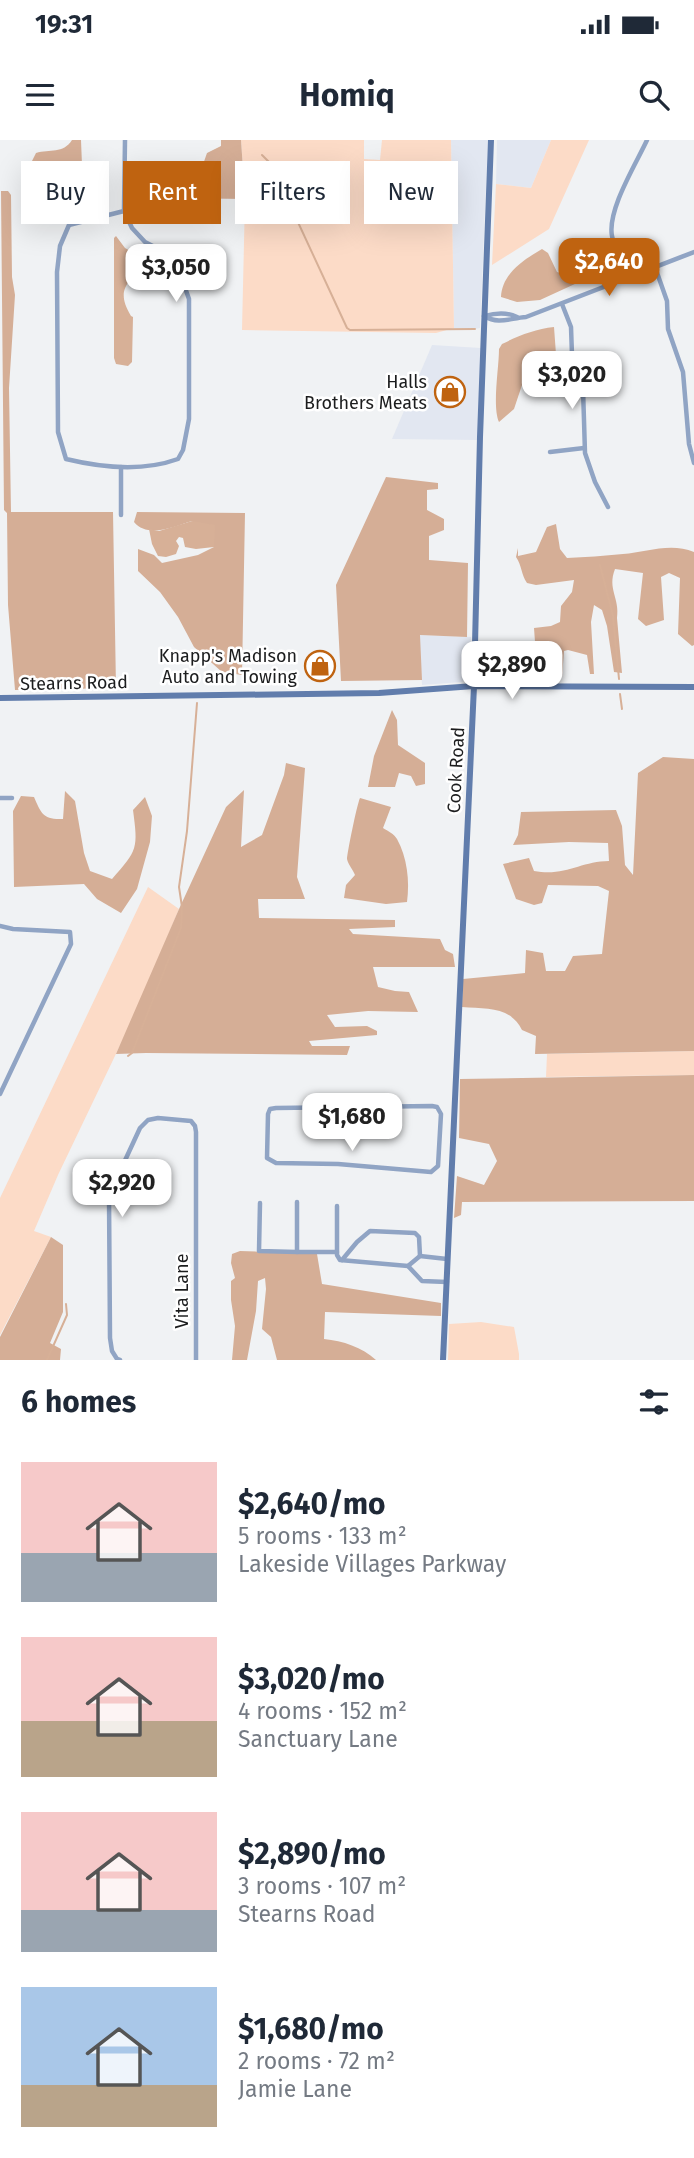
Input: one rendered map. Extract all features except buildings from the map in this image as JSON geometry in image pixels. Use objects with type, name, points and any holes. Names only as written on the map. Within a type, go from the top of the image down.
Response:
[{"type":"street","points":[[125,140],[125,161]]},
{"type":"street","name":"Cook Road","points":[[443,1360],[474,686],[491,140]]},
{"type":"street","points":[[626,277],[612,235],[612,221],[615,207],[647,140]]},
{"type":"street","points":[[123,211],[68,225],[60,246],[57,272],[58,432],[66,459],[91,466],[148,467],[178,459],[183,450],[189,419],[189,299],[185,284],[174,257],[145,242],[130,224]]},
{"type":"street","points":[[484,316],[492,313],[526,317],[694,252]]},
{"type":"street","points":[[655,267],[667,301],[668,329],[683,372],[690,412],[689,444],[694,463]]},
{"type":"street","points":[[562,304],[571,327],[572,355],[583,388],[584,448],[595,482],[608,507]]},
{"type":"street","points":[[550,452],[584,448]]},
{"type":"street","points":[[121,467],[121,515]]},
{"type":"street","name":"Stearns Road","points":[[0,698],[379,693],[474,686],[694,687]]},
{"type":"street","points":[[0,798],[12,798]]},
{"type":"street","points":[[0,926],[70,932],[71,944],[0,1094]]},
{"type":"street","points":[[437,1107],[441,1114],[440,1149],[438,1166],[431,1172],[338,1164],[276,1163],[267,1158],[268,1114],[276,1108],[437,1107]]},
{"type":"street","name":"Vita Lane","points":[[120,1360],[112,1351],[110,1338],[109,1195],[140,1128],[148,1121],[158,1118],[191,1121],[195,1126],[195,1360]]},
{"type":"street","points":[[440,1149],[453,1149]]},
{"type":"street","points":[[297,1202],[297,1252]]},
{"type":"street","points":[[260,1203],[260,1251],[337,1252]]},
{"type":"street","points":[[337,1206],[337,1252],[342,1261],[408,1266],[420,1256],[448,1259]]},
{"type":"street","points":[[342,1261],[370,1231],[415,1233],[419,1237],[420,1256]]},
{"type":"street","points":[[408,1266],[422,1282],[447,1282]]},
{"type":"shaded area","points":[[72,140],[81,140],[82,161],[32,161],[36,153],[60,149]]},
{"type":"shaded area","points":[[221,140],[241,140],[242,161],[235,161],[235,199],[221,199],[221,161],[204,161],[207,153],[221,146]]},
{"type":"shaded area","points":[[241,140],[364,140],[364,159],[380,160],[382,140],[451,140],[451,161],[364,161],[364,224],[452,224],[454,328],[436,333],[242,330],[244,224],[350,224],[350,161],[242,161]]},
{"type":"shaded area","points":[[451,140],[488,140],[480,328],[475,329],[454,328],[452,224],[458,224],[458,161],[451,161]]},
{"type":"shaded area","points":[[497,140],[551,140],[531,188],[496,184]]},
{"type":"shaded area","points":[[551,140],[589,140],[549,229],[492,265],[496,184],[531,188]]},
{"type":"shaded area","points":[[1,191],[8,191],[11,195],[12,277],[15,295],[9,388],[11,512],[113,512],[116,688],[15,690],[8,605],[7,513],[4,510]]},
{"type":"shaded area","points":[[116,236],[125,248],[142,258],[124,291],[126,306],[133,317],[132,362],[128,366],[116,364],[114,358]]},
{"type":"shaded area","points":[[542,249],[548,253],[557,272],[563,274],[598,267],[601,272],[540,300],[517,302],[501,297],[509,275]]},
{"type":"shaded area","points":[[554,327],[557,368],[527,370],[514,409],[499,422],[496,397],[499,349],[502,344],[520,336]]},
{"type":"shaded area","points":[[432,345],[481,348],[478,440],[392,439]]},
{"type":"shaded area","points":[[386,477],[438,483],[438,489],[427,490],[427,510],[444,519],[444,530],[429,536],[429,560],[468,563],[467,637],[420,635],[422,680],[341,681],[336,585]]},
{"type":"shaded area","points":[[137,512],[245,513],[242,675],[222,672],[194,647],[178,617],[160,592],[138,571],[138,549],[154,555],[162,563],[198,555],[214,547],[192,521],[162,530],[147,530],[134,522]]},
{"type":"shaded area","points":[[192,521],[215,525],[214,547],[185,547],[183,538],[179,537],[176,541],[179,546],[176,554],[158,556],[149,529],[159,531]]},
{"type":"shaded area","points":[[556,524],[560,549],[567,558],[667,548],[694,552],[694,645],[678,634],[680,578],[669,573],[661,577],[664,620],[646,626],[638,619],[643,573],[615,569],[612,582],[617,605],[622,673],[614,672],[607,626],[602,610],[594,605],[591,622],[594,674],[590,674],[587,655],[568,650],[564,651],[562,677],[537,670],[534,628],[560,622],[561,606],[572,592],[574,580],[536,585],[527,583],[516,557],[518,548],[518,556],[536,552],[547,527]]},
{"type":"shaded area","points":[[419,635],[471,637],[468,677],[462,682],[422,685]]},
{"type":"shaded area","points":[[392,710],[397,720],[398,745],[425,763],[425,784],[416,786],[411,776],[399,773],[395,787],[368,787],[374,756]]},
{"type":"shaded area","points":[[663,757],[694,759],[694,1051],[535,1054],[536,1036],[522,1030],[511,1017],[497,1010],[462,1007],[463,979],[525,973],[526,950],[543,953],[546,971],[565,971],[573,956],[602,954],[609,891],[598,886],[548,885],[542,903],[534,905],[516,899],[503,864],[529,858],[534,871],[555,872],[609,861],[608,843],[513,845],[518,835],[521,812],[616,810],[622,826],[625,865],[633,875],[638,773]]},
{"type":"shaded area","points":[[286,763],[305,768],[297,877],[305,899],[258,899],[259,918],[395,920],[395,927],[349,929],[353,934],[440,939],[445,950],[453,954],[455,967],[373,967],[378,987],[409,992],[418,1012],[368,1011],[327,1015],[335,1027],[367,1026],[377,1031],[377,1035],[309,1041],[312,1046],[350,1046],[347,1055],[116,1054],[226,807],[244,790],[241,847],[262,835]]},
{"type":"shaded area","points":[[65,791],[75,801],[90,871],[112,879],[134,848],[133,810],[145,797],[152,816],[150,842],[137,889],[121,913],[97,899],[84,884],[14,887],[13,811],[21,796],[34,797],[47,817],[63,819]]},
{"type":"shaded area","points":[[360,798],[391,807],[383,828],[396,837],[403,853],[408,878],[407,902],[386,904],[344,898],[346,885],[355,875],[347,859]]},
{"type":"shaded area","points":[[148,887],[179,909],[136,1012],[34,1231],[51,1237],[0,1335],[0,1198]]},
{"type":"shaded area","points":[[694,1051],[694,1075],[546,1077],[547,1054]]},
{"type":"shaded area","points":[[694,1075],[694,1201],[462,1202],[461,1215],[454,1218],[457,1176],[484,1185],[497,1161],[489,1144],[459,1138],[460,1079]]},
{"type":"shaded area","points":[[51,1237],[63,1245],[63,1312],[50,1343],[61,1349],[60,1360],[0,1360],[0,1337]]},
{"type":"shaded area","points":[[240,1251],[317,1254],[322,1284],[441,1303],[441,1316],[325,1312],[324,1339],[352,1345],[376,1360],[277,1360],[271,1337],[262,1329],[265,1278],[258,1281],[256,1311],[247,1360],[232,1360],[235,1326],[231,1281],[235,1278],[231,1263],[232,1254]]},
{"type":"shaded area","points":[[481,1322],[514,1327],[519,1360],[448,1360],[449,1324]]},
{"type":"waterway","points":[[262,155],[271,164],[347,328],[475,329]]},
{"type":"waterway","points":[[600,565],[613,616],[619,679]]},
{"type":"waterway","points":[[620,694],[622,709]]},
{"type":"waterway","points":[[128,1056],[132,1053],[181,928],[179,887],[187,831],[197,703]]},
{"type":"waterway","points":[[47,1360],[67,1315],[66,1304]]},
{"type":"place","name":"Halls Brothers Meats","points":[[450,392]]},
{"type":"place","name":"Knapp's Madison Auto and Towing","points":[[320,666]]}]
